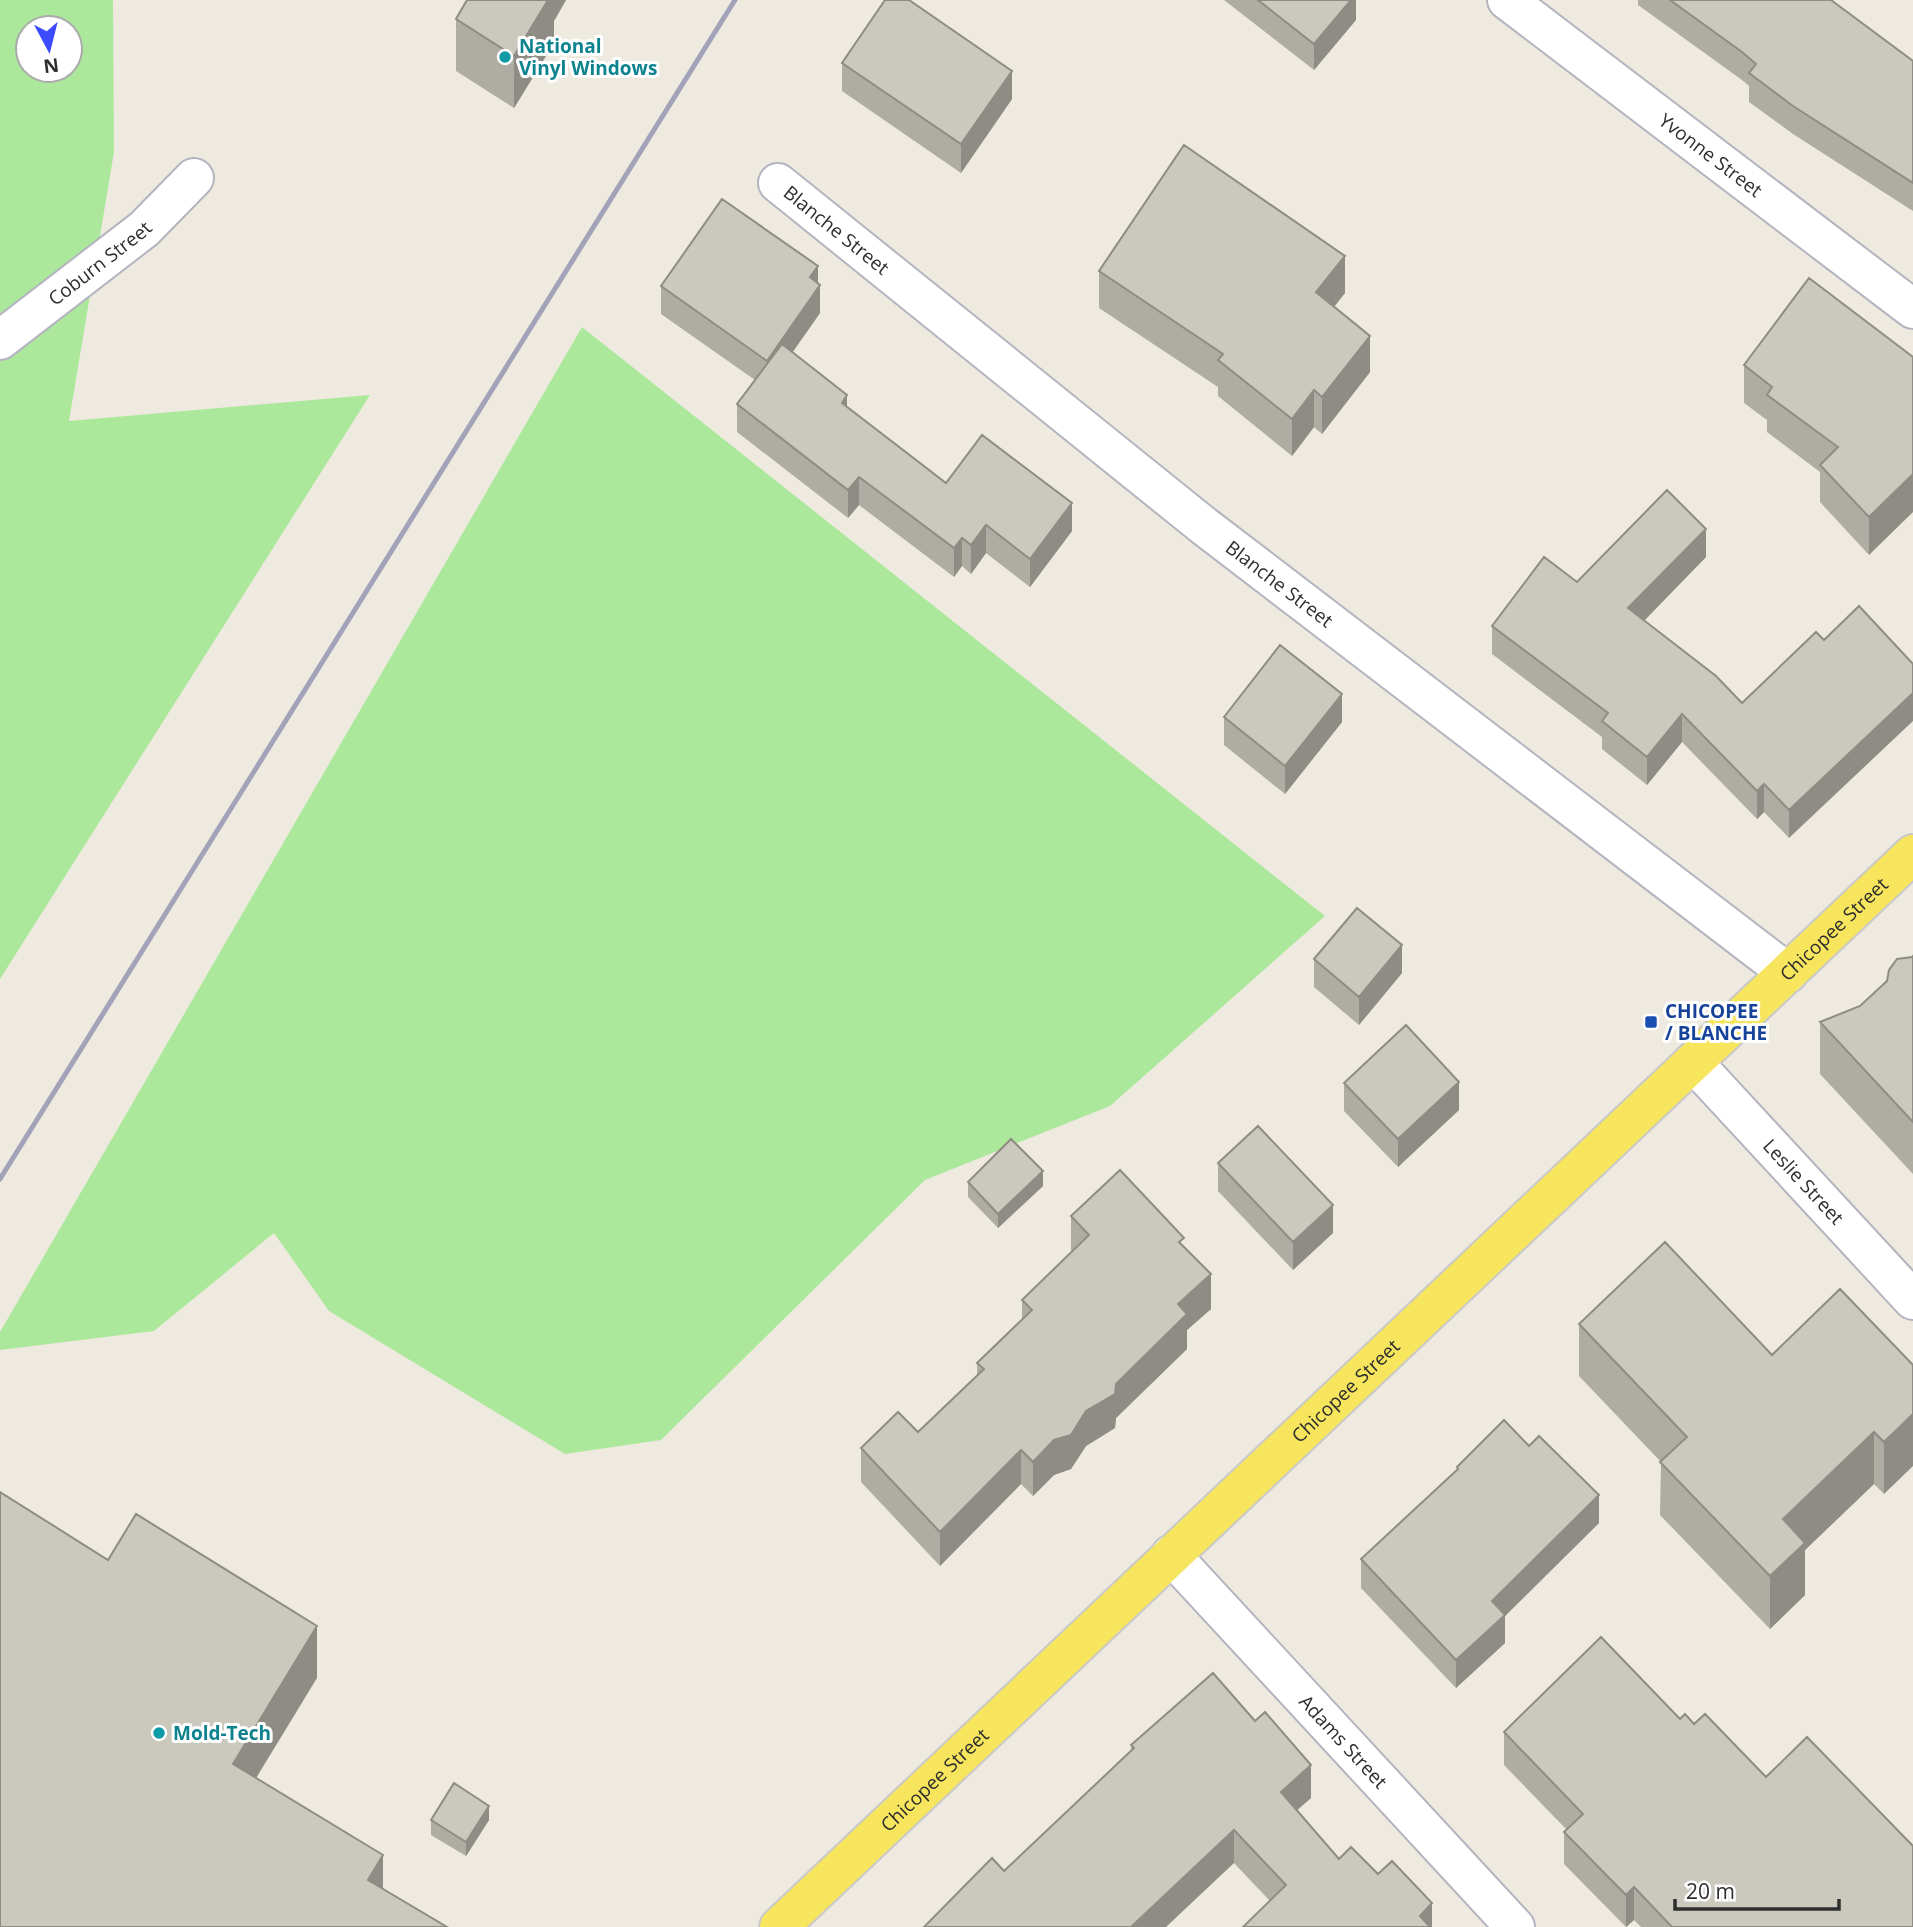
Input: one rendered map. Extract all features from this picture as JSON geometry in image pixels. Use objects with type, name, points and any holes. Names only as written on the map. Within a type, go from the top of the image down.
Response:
[{"type":"main road","name":"Chicopee Street","points":[[779,1927],[1913,854]]},
{"type":"street","name":"Yvonne Street","points":[[1507,0],[1913,309]]},
{"type":"street","name":"Coburn Street","points":[[0,340],[144,229],[194,178]]},
{"type":"street","name":"Blanche Street","points":[[778,183],[1204,526],[1788,973]]},
{"type":"street","name":"Leslie Street","points":[[1693,1062],[1913,1300]]},
{"type":"street","name":"Adams Street","points":[[1171,1555],[1515,1927]]},
{"type":"green space","points":[[0,0],[113,0],[114,152],[69,421],[370,395],[0,979]]},
{"type":"green space","points":[[582,327],[1325,916],[1110,1106],[925,1180],[661,1440],[565,1454],[329,1311],[274,1233],[154,1331],[0,1350],[0,1332]]},
{"type":"building","points":[[467,0],[548,0],[514,56],[456,19]]},
{"type":"building","points":[[885,0],[909,0],[1012,71],[961,144],[842,63]]},
{"type":"building","points":[[1258,0],[1351,0],[1314,44]]},
{"type":"building","points":[[1670,0],[1831,0],[1913,61],[1913,183],[1793,106],[1749,73],[1756,64]]},
{"type":"building","points":[[1184,145],[1345,256],[1316,292],[1370,336],[1322,397],[1314,390],[1292,419],[1218,360],[1223,354],[1099,271]]},
{"type":"building","points":[[722,199],[818,266],[810,277],[820,285],[767,361],[661,286]]},
{"type":"building","points":[[1809,278],[1913,357],[1913,474],[1869,517],[1820,465],[1838,447],[1767,395],[1772,387],[1744,365]]},
{"type":"building","points":[[782,344],[847,395],[842,403],[946,483],[982,435],[1072,503],[1030,559],[986,525],[971,545],[962,538],[954,548],[859,477],[848,490],[737,404]]},
{"type":"building","points":[[1667,490],[1706,529],[1628,608],[1716,676],[1742,703],[1816,632],[1824,640],[1859,606],[1913,664],[1913,693],[1789,810],[1764,784],[1757,791],[1682,714],[1647,757],[1602,721],[1608,713],[1492,626],[1544,557],[1577,582]]},
{"type":"building","points":[[1280,645],[1342,694],[1285,766],[1224,717]]},
{"type":"building","points":[[1357,908],[1402,945],[1359,997],[1314,959]]},
{"type":"building","points":[[1913,956],[1913,1122],[1820,1022],[1860,1006],[1887,981],[1889,970],[1897,959]]},
{"type":"building","points":[[1406,1025],[1459,1082],[1398,1139],[1344,1083]]},
{"type":"building","points":[[1258,1126],[1333,1205],[1293,1242],[1218,1163]]},
{"type":"building","points":[[1011,1139],[1043,1171],[998,1214],[968,1182]]},
{"type":"building","points":[[1120,1170],[1184,1238],[1179,1242],[1211,1274],[1178,1304],[1187,1314],[1116,1384],[1115,1394],[1086,1411],[1071,1435],[1054,1440],[1033,1462],[1021,1450],[940,1532],[861,1448],[898,1412],[918,1432],[984,1369],[977,1363],[1032,1310],[1022,1300],[1089,1235],[1071,1216]]},
{"type":"building","points":[[1665,1242],[1772,1355],[1840,1289],[1913,1365],[1913,1414],[1884,1442],[1874,1432],[1783,1519],[1805,1543],[1770,1576],[1660,1462],[1687,1437],[1579,1324]]},
{"type":"building","points":[[1504,1420],[1529,1446],[1539,1436],[1599,1495],[1492,1601],[1505,1615],[1456,1660],[1361,1559],[1458,1469]]},
{"type":"building","points":[[0,1492],[108,1560],[136,1514],[317,1626],[233,1764],[383,1855],[368,1880],[447,1927],[0,1927]]},
{"type":"building","points":[[1601,1637],[1680,1719],[1685,1714],[1694,1724],[1705,1714],[1766,1777],[1807,1737],[1913,1846],[1913,1927],[1672,1927],[1634,1887],[1626,1895],[1564,1832],[1583,1814],[1504,1732]]},
{"type":"building","points":[[1213,1673],[1255,1721],[1265,1712],[1311,1765],[1281,1792],[1339,1859],[1351,1847],[1378,1874],[1392,1861],[1432,1903],[1420,1916],[1430,1927],[1243,1927],[1286,1885],[1234,1830],[1131,1927],[924,1927],[992,1858],[1004,1871],[1134,1748],[1131,1745]]},
{"type":"building","points":[[454,1783],[489,1806],[466,1842],[431,1820]]},
{"type":"railway","points":[[0,1179],[735,0]]},
{"type":"place","name":"National Vinyl Windows","points":[[505,57]]},
{"type":"place","name":"CHICOPEE / BLANCHE","points":[[1651,1022]]},
{"type":"place","name":"Mold-Tech","points":[[159,1733]]}]
